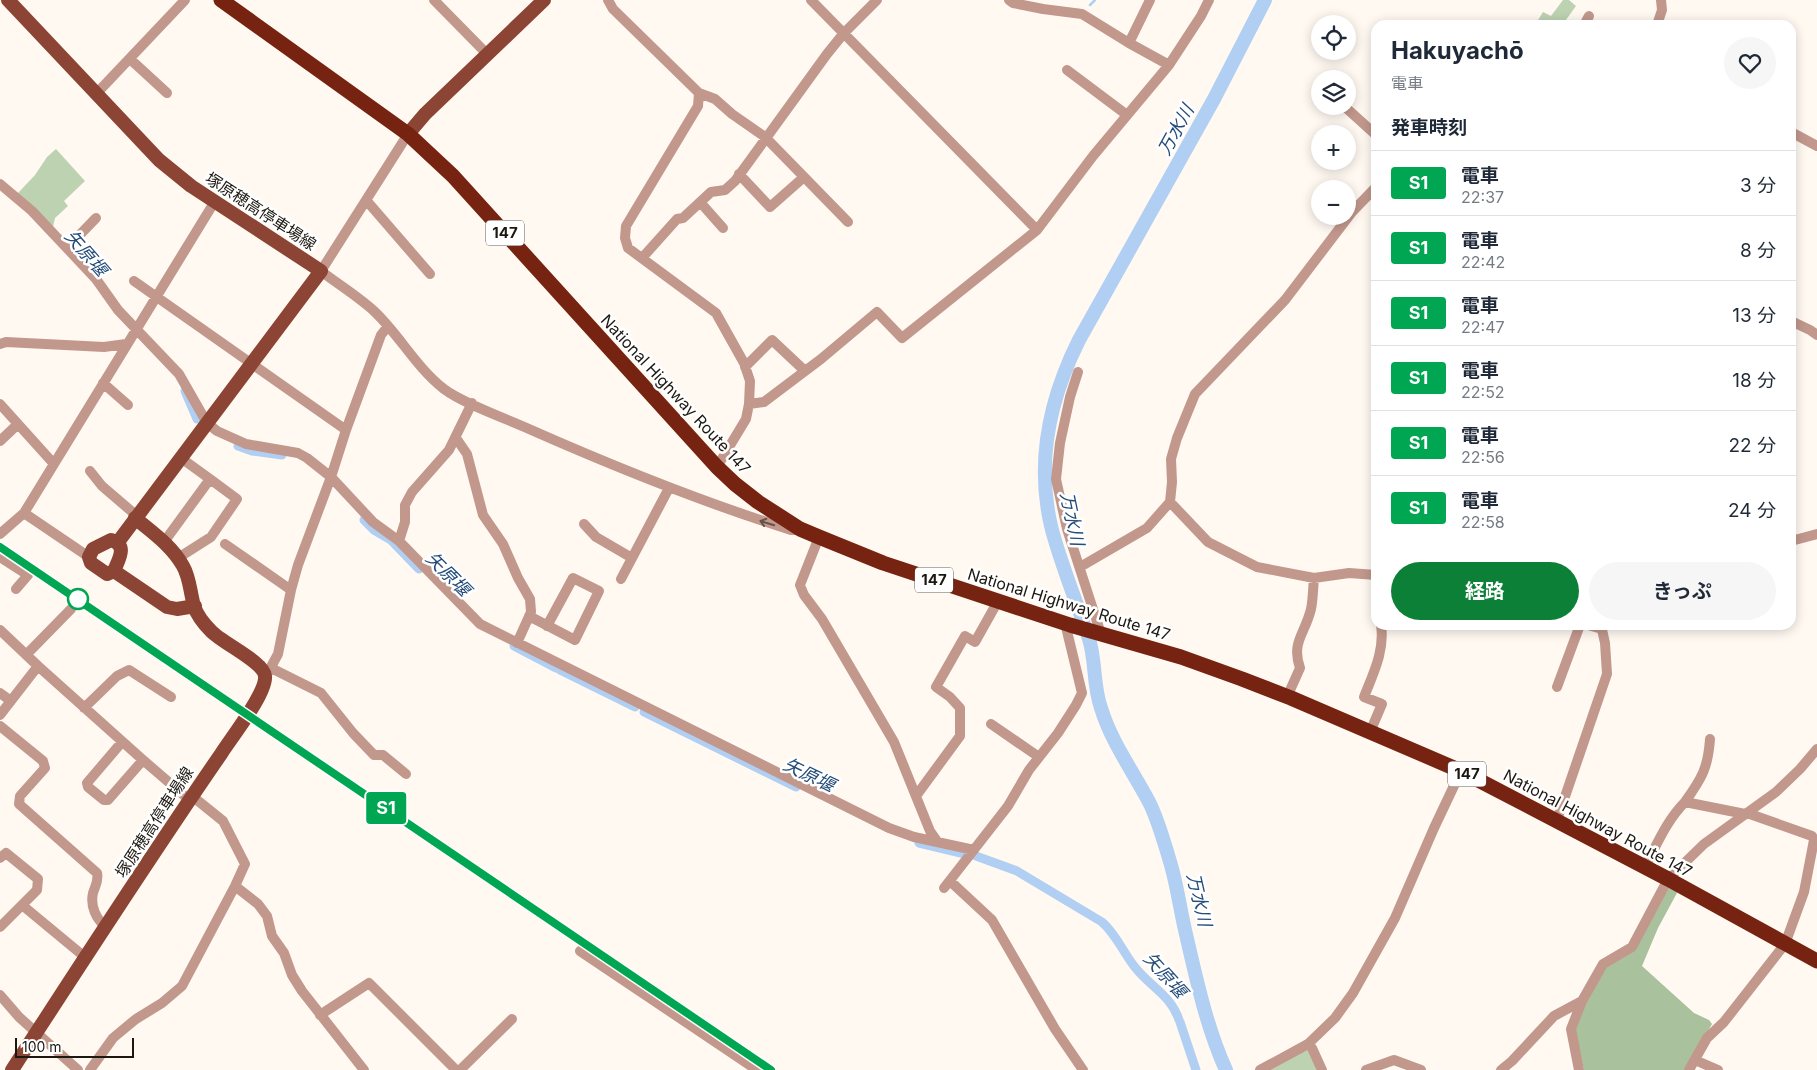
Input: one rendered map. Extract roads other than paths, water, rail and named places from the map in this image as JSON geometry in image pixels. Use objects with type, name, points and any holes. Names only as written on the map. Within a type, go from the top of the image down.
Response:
[{"type":"highway","name":"National Highway Route 147","points":[[221,0],[408,134],[453,176],[717,467],[758,502],[800,529],[883,562],[998,601],[1181,658],[1287,697],[1370,732],[1461,771],[1557,820],[1817,961]]},
{"type":"main road","name":"塚原穂高停車場線","points":[[8,0],[158,160],[191,186],[321,271],[118,542]]},
{"type":"main road","points":[[408,134],[425,114],[544,0]]},
{"type":"main road","points":[[136,517],[164,542],[178,558],[188,579],[195,606],[212,633],[268,673]]},
{"type":"main road","points":[[111,540],[118,542],[121,546],[120,556],[114,571],[106,574],[91,563],[89,556],[93,549],[111,540]]},
{"type":"main road","points":[[114,571],[167,607],[177,609],[195,606]]},
{"type":"main road","name":"塚原穂高停車場線","points":[[12,1070],[247,715],[260,694],[268,673]]},
{"type":"street","points":[[96,94],[185,0]]},
{"type":"street","points":[[434,0],[487,54]]},
{"type":"street","points":[[608,0],[613,9],[699,93],[715,99],[732,114],[765,137],[848,222]]},
{"type":"street","points":[[811,0],[1037,230]]},
{"type":"street","points":[[642,258],[677,219],[683,218],[711,192],[725,190],[739,174],[765,137],[779,122],[827,54],[844,33],[877,0]]},
{"type":"street","points":[[1010,0],[1013,3],[1043,9],[1082,14],[1169,65]]},
{"type":"street","points":[[1129,43],[1150,0]]},
{"type":"street","points":[[749,404],[764,402],[877,312],[902,338],[1037,230],[1093,156],[1169,65],[1201,16],[1209,0]]},
{"type":"street","points":[[1659,20],[1662,10],[1662,0]]},
{"type":"street","points":[[130,59],[167,93]]},
{"type":"street","points":[[1067,70],[1127,115]]},
{"type":"street","points":[[699,93],[698,106],[626,226],[625,238],[628,248],[716,313],[745,367],[750,381],[746,419],[717,467]]},
{"type":"street","points":[[1354,115],[1371,130]]},
{"type":"street","points":[[408,134],[321,271],[375,312],[428,376],[446,390],[472,404],[569,447],[669,488],[791,530],[800,529]]},
{"type":"street","points":[[1796,135],[1817,146]]},
{"type":"street","points":[[739,174],[770,207],[804,177]]},
{"type":"street","points":[[0,184],[32,211],[67,248],[96,279],[112,302],[179,374],[207,423],[217,431],[246,444],[298,453],[307,458],[331,477],[373,522],[399,541],[480,624],[889,828],[914,837],[974,850]]},
{"type":"street","points":[[1080,567],[1147,528],[1170,502],[1172,482],[1171,459],[1177,438],[1195,394],[1285,300],[1352,212],[1371,192]]},
{"type":"street","points":[[366,200],[430,274]]},
{"type":"street","points":[[0,534],[24,513],[215,201]]},
{"type":"street","points":[[700,202],[723,228]]},
{"type":"street","points":[[67,248],[96,218]]},
{"type":"street","points":[[134,281],[346,430]]},
{"type":"street","points":[[1796,323],[1817,335]]},
{"type":"street","points":[[388,326],[381,335],[298,564],[278,654],[268,673],[321,693],[353,733],[374,755],[383,755],[406,774]]},
{"type":"street","points":[[745,367],[772,340],[805,371]]},
{"type":"street","points":[[0,344],[6,342],[104,348],[126,344]]},
{"type":"street","points":[[1078,372],[1070,397],[1060,443],[1056,479],[1066,529],[1100,633]]},
{"type":"street","points":[[103,383],[128,405]]},
{"type":"street","points":[[0,404],[54,464]]},
{"type":"street","points":[[399,541],[405,522],[405,505],[412,492],[449,450],[472,404]]},
{"type":"street","points":[[0,442],[18,424]]},
{"type":"street","points":[[456,438],[468,454],[483,515],[504,544],[518,578],[530,600],[531,612],[517,643]]},
{"type":"street","points":[[178,558],[211,537],[237,499],[180,458]]},
{"type":"street","points":[[90,471],[102,486],[136,517]]},
{"type":"street","points":[[164,542],[210,479]]},
{"type":"street","points":[[621,579],[669,488]]},
{"type":"street","points":[[735,511],[747,510],[758,502]]},
{"type":"street","points":[[1170,502],[1208,542],[1257,567],[1314,578],[1349,574],[1371,575]]},
{"type":"street","points":[[24,513],[89,556]]},
{"type":"street","points":[[584,524],[596,537],[632,558]]},
{"type":"street","points":[[1796,540],[1817,534]]},
{"type":"street","points":[[819,538],[800,585],[894,742],[930,832],[937,841]]},
{"type":"street","points":[[225,544],[291,590]]},
{"type":"street","points":[[0,557],[28,575],[16,589]]},
{"type":"street","points":[[529,616],[548,626],[575,640],[599,591],[573,578],[548,626]]},
{"type":"street","points":[[1287,697],[1300,668],[1295,656],[1311,609],[1314,578]]},
{"type":"street","points":[[916,796],[960,736],[960,708],[950,697],[936,687],[965,636],[975,642],[998,601]]},
{"type":"street","points":[[26,655],[71,609]]},
{"type":"street","points":[[1067,624],[1082,693],[1058,733],[1029,770],[1008,806],[947,885],[992,920],[1036,997],[1084,1070]]},
{"type":"street","points":[[0,630],[142,760],[186,797],[197,800],[223,821],[245,864],[182,986],[162,1003],[136,1019],[114,1038],[90,1070]]},
{"type":"street","points":[[1370,732],[1382,704],[1364,697],[1381,652],[1382,630]]},
{"type":"street","points":[[1557,687],[1578,630]]},
{"type":"street","points":[[1557,820],[1607,674],[1602,630]]},
{"type":"street","points":[[0,715],[38,666]]},
{"type":"street","points":[[84,708],[117,676],[129,670],[171,697]]},
{"type":"street","points":[[0,694],[11,701]]},
{"type":"street","points":[[992,724],[1039,757]]},
{"type":"street","points":[[0,726],[43,762],[45,768],[20,796],[20,804],[97,873],[98,879],[92,895],[94,909],[98,920],[106,927]]},
{"type":"street","points":[[1644,867],[1668,823],[1685,802],[1700,778],[1708,759],[1710,739]]},
{"type":"street","points":[[122,742],[87,783],[88,787],[104,800],[108,800],[142,760]]},
{"type":"street","points":[[1579,1070],[1570,1030],[1582,1001],[1603,964],[1632,947],[1668,879],[1704,844],[1776,792],[1817,749]]},
{"type":"street","points":[[1260,1070],[1308,1044],[1335,1018],[1353,993],[1395,918],[1461,771]]},
{"type":"street","points":[[1685,802],[1746,814],[1812,836],[1814,840],[1804,892],[1785,944],[1724,1022],[1706,1038],[1689,1070]]},
{"type":"street","points":[[0,858],[6,853],[38,879],[37,890],[0,927]]},
{"type":"street","points":[[235,886],[258,904],[267,916],[272,936],[284,953],[292,975],[320,1015],[364,1070]]},
{"type":"street","points":[[22,905],[86,958]]},
{"type":"street","points":[[580,951],[757,1070]]},
{"type":"street","points":[[320,1015],[369,983],[456,1070]]},
{"type":"street","points":[[0,996],[36,1033],[78,1070]]},
{"type":"street","points":[[1501,1070],[1554,1016],[1582,1001]]},
{"type":"street","points":[[460,1070],[512,1019]]},
{"type":"street","points":[[1308,1044],[1312,1048],[1322,1070]]},
{"type":"street","points":[[1366,1070],[1394,1060],[1421,1070]]},
{"type":"street","points":[[1695,1060],[1718,1070]]},
{"type":"waterway","points":[[1090,5],[1095,0]]},
{"type":"waterway","name":"万水川","points":[[1226,1070],[1202,1001],[1173,873],[1158,823],[1148,800],[1110,732],[1098,700],[1089,639],[1052,530],[1047,505],[1045,456],[1053,409],[1060,386],[1079,340],[1214,99],[1265,0]]},
{"type":"waterway","name":"矢原堰","points":[[185,391],[197,419]]},
{"type":"waterway","name":"矢原堰","points":[[238,446],[252,451],[282,455]]},
{"type":"waterway","name":"矢原堰","points":[[364,520],[374,530],[391,540],[419,569]]},
{"type":"waterway","name":"矢原堰","points":[[514,646],[556,668]]},
{"type":"waterway","name":"矢原堰","points":[[560,670],[635,707]]},
{"type":"waterway","name":"矢原堰","points":[[644,712],[796,787]]},
{"type":"waterway","name":"矢原堰","points":[[919,843],[965,854]]},
{"type":"waterway","name":"矢原堰","points":[[976,856],[1017,871],[1102,922],[1134,966],[1171,1004],[1179,1020]]},
{"type":"waterway","name":"矢原堰","points":[[1180,1022],[1196,1070]]},
{"type":"railway","points":[[0,547],[771,1070]]},
{"type":"train","name":"S1","points":[[0,547],[771,1070]]}]
